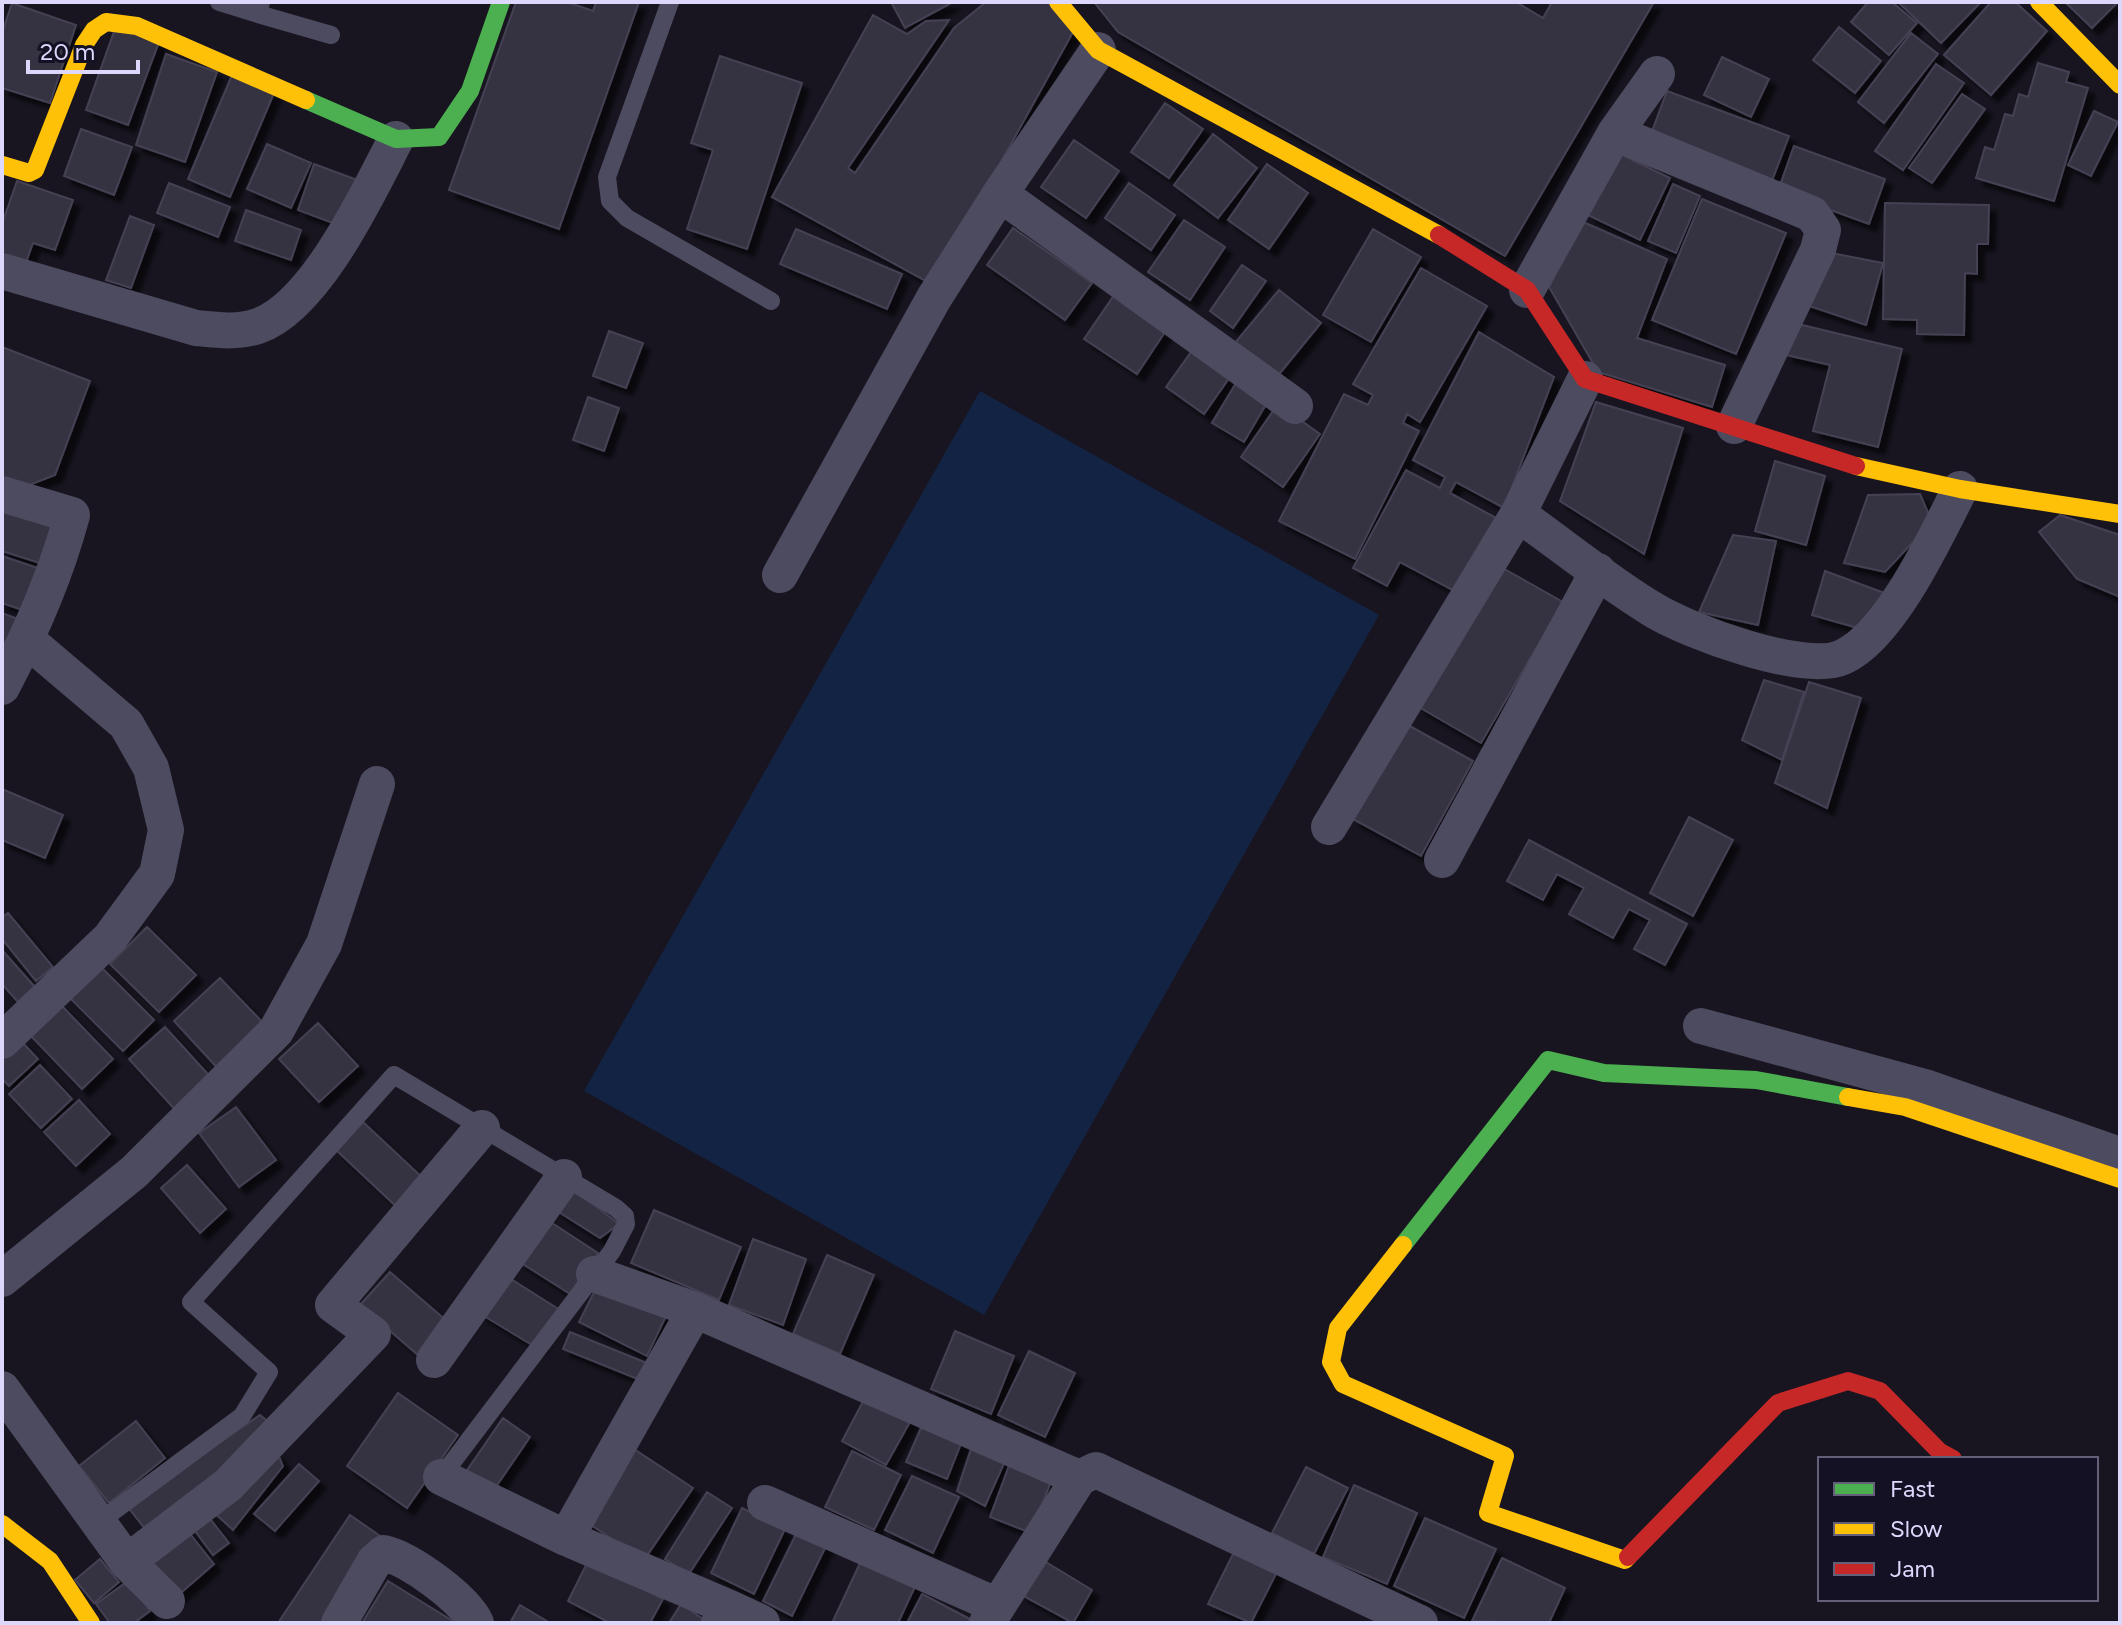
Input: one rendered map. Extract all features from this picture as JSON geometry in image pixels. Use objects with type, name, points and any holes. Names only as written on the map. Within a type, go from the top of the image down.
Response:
[{"type":"street","points":[[2,165],[29,173],[35,170],[81,51],[93,29],[107,21],[126,22],[154,33],[396,139],[439,137],[456,120],[501,2]]},
{"type":"street","points":[[1058,2],[1098,50],[1449,240],[1527,290],[1585,379],[1833,461],[1960,489],[2120,514]]},
{"type":"street","points":[[2039,2],[2120,85]]},
{"type":"street","points":[[780,575],[934,298],[1098,50]]},
{"type":"street","points":[[1527,290],[1615,133],[1657,74]]},
{"type":"street","points":[[1615,133],[1812,214],[1823,230],[1818,250],[1734,426]]},
{"type":"street","points":[[2,271],[196,328],[228,331],[259,326],[297,299],[341,245],[396,139]]},
{"type":"street","points":[[1000,194],[1295,406]]},
{"type":"street","points":[[1329,827],[1518,514],[1585,379]]},
{"type":"street","points":[[1518,514],[1654,611],[1728,642],[1791,661],[1842,658],[1874,631],[1920,568],[1960,489]]},
{"type":"street","points":[[2,494],[72,515],[61,558],[27,640],[2,687]]},
{"type":"street","points":[[1442,860],[1598,571]]},
{"type":"street","points":[[2,1041],[110,938],[157,874],[166,830],[151,768],[126,724],[27,640]]},
{"type":"street","points":[[2,1279],[134,1172],[276,1031],[324,944],[377,784]]},
{"type":"street","points":[[1701,1026],[1925,1087],[2120,1155]]},
{"type":"street","points":[[1949,1457],[1940,1452],[1880,1391],[1848,1381],[1778,1403],[1625,1560],[1488,1513],[1505,1456],[1343,1384],[1331,1362],[1338,1328],[1548,1060],[1604,1073],[1756,1080],[1905,1107],[2120,1179]]},
{"type":"street","points":[[127,1562],[228,1485],[373,1334],[333,1305],[482,1128]]},
{"type":"street","points":[[434,1360],[564,1177]]},
{"type":"street","points":[[594,1274],[695,1310],[1079,1478]]},
{"type":"street","points":[[566,1538],[695,1310]]},
{"type":"street","points":[[2,1389],[127,1562],[167,1601]]},
{"type":"street","points":[[765,1503],[993,1614],[1079,1478],[1090,1471],[1102,1470],[1420,1623]]},
{"type":"street","points":[[441,1477],[737,1618]]},
{"type":"street","points":[[2,1524],[50,1561],[91,1623]]},
{"type":"street","points":[[339,1623],[374,1562],[384,1553],[395,1556],[453,1596],[476,1623]]},
{"type":"lane","points":[[219,2],[260,8],[331,35]]},
{"type":"lane","points":[[670,2],[607,177],[610,201],[627,218],[771,301]]},
{"type":"lane","points":[[99,1522],[242,1416],[269,1372],[191,1302],[394,1075],[625,1216],[625,1231],[441,1477]]},
{"type":"water","points":[[980,391],[1379,615],[984,1315],[584,1091]]},
{"type":"building","points":[[516,2],[567,2],[593,11],[596,2],[639,2],[559,229],[449,190]]},
{"type":"building","points":[[891,2],[953,2],[905,28]]},
{"type":"building","points":[[986,2],[1049,2],[1073,32],[933,285],[772,197],[873,15],[907,34],[926,21],[949,20],[848,168],[855,173],[954,28]]},
{"type":"building","points":[[1094,2],[1516,2],[1543,18],[1552,2],[1654,2],[1505,256],[1118,32]]},
{"type":"building","points":[[1868,2],[1892,2],[1917,23],[1889,55],[1851,22]]},
{"type":"building","points":[[1898,2],[1981,2],[1941,43]]},
{"type":"building","points":[[1991,2],[2015,2],[2047,31],[1991,95],[1944,55]]},
{"type":"building","points":[[2065,2],[2118,2],[2092,28]]},
{"type":"building","points":[[12,3],[76,25],[50,103],[2,88],[2,33]]},
{"type":"building","points":[[116,26],[159,42],[128,125],[86,110]]},
{"type":"building","points":[[1839,27],[1881,61],[1855,93],[1813,60]]},
{"type":"building","points":[[1911,33],[1938,54],[1884,123],[1858,102]]},
{"type":"building","points":[[166,54],[217,72],[185,162],[136,145]]},
{"type":"building","points":[[720,56],[802,83],[747,249],[687,229],[713,150],[691,143]]},
{"type":"building","points":[[1722,57],[1769,79],[1751,117],[1704,95]]},
{"type":"building","points":[[2038,63],[2069,72],[2066,82],[2088,88],[2054,201],[1976,178],[1985,147],[1994,150],[2005,114],[2013,116],[2019,94],[2028,97]]},
{"type":"building","points":[[1936,64],[1964,83],[1903,170],[1875,151]]},
{"type":"building","points":[[232,75],[274,93],[230,197],[188,179]]},
{"type":"building","points":[[1667,91],[1789,136],[1770,186],[1648,142]]},
{"type":"building","points":[[1962,94],[1985,109],[1932,183],[1909,168]]},
{"type":"building","points":[[1165,103],[1203,129],[1169,178],[1131,152]]},
{"type":"building","points":[[2094,111],[2118,122],[2091,176],[2068,165]]},
{"type":"building","points":[[81,129],[132,147],[114,195],[64,176]]},
{"type":"building","points":[[1213,134],[1257,168],[1218,218],[1174,185]]},
{"type":"building","points":[[1074,140],[1119,171],[1086,218],[1041,187]]},
{"type":"building","points":[[267,144],[311,163],[291,208],[247,189]]},
{"type":"building","points":[[1794,146],[1885,179],[1869,224],[1778,191]]},
{"type":"building","points":[[1618,153],[1670,178],[1640,240],[1588,215]]},
{"type":"building","points":[[314,164],[363,182],[346,228],[298,210]]},
{"type":"building","points":[[1267,164],[1308,193],[1269,249],[1228,220]]},
{"type":"building","points":[[17,181],[73,200],[55,250],[33,243],[25,265],[2,257],[2,224]]},
{"type":"building","points":[[169,183],[230,207],[218,237],[157,213]]},
{"type":"building","points":[[1129,183],[1175,215],[1151,250],[1105,218]]},
{"type":"building","points":[[1673,184],[1700,196],[1676,253],[1648,241]]},
{"type":"building","points":[[1702,199],[1786,233],[1736,354],[1652,320]]},
{"type":"building","points":[[1885,203],[1989,205],[1988,244],[1977,244],[1977,274],[1965,273],[1964,335],[1917,334],[1917,320],[1883,319]]},
{"type":"building","points":[[246,210],[301,230],[291,260],[235,241]]},
{"type":"building","points":[[130,216],[154,225],[131,288],[106,280]]},
{"type":"building","points":[[1184,220],[1225,247],[1190,300],[1148,272]]},
{"type":"building","points":[[1581,221],[1667,259],[1637,338],[1725,365],[1712,407],[1598,372],[1549,287]]},
{"type":"building","points":[[1013,228],[1092,283],[1065,320],[987,265]]},
{"type":"building","points":[[796,229],[902,274],[887,309],[780,264]]},
{"type":"building","points":[[1373,229],[1421,257],[1371,342],[1323,315]]},
{"type":"building","points":[[1826,252],[1883,263],[1866,325],[1803,304]]},
{"type":"building","points":[[1242,265],[1266,281],[1233,328],[1210,311]]},
{"type":"building","points":[[1421,268],[1487,306],[1420,422],[1407,414],[1403,423],[1419,431],[1355,559],[1279,521],[1344,394],[1368,405],[1373,395],[1353,384]]},
{"type":"building","points":[[1279,290],[1321,323],[1276,378],[1234,344]]},
{"type":"building","points":[[1117,291],[1169,326],[1137,374],[1084,339]]},
{"type":"building","points":[[1794,323],[1902,349],[1878,447],[1813,431],[1830,365],[1786,355]]},
{"type":"building","points":[[609,331],[643,343],[626,388],[593,376]]},
{"type":"building","points":[[1479,332],[1554,377],[1504,508],[1456,482],[1450,493],[1498,519],[1458,593],[1400,562],[1387,586],[1353,568],[1406,470],[1440,488],[1445,477],[1413,460]]},
{"type":"building","points":[[2,347],[90,381],[55,475],[19,489],[2,484]]},
{"type":"building","points":[[1194,348],[1232,374],[1204,414],[1166,387]]},
{"type":"building","points":[[1236,383],[1268,401],[1244,442],[1212,423]]},
{"type":"building","points":[[588,397],[619,408],[604,451],[573,440]]},
{"type":"building","points":[[1596,402],[1683,428],[1644,554],[1560,501]]},
{"type":"building","points":[[1278,404],[1320,434],[1283,487],[1241,457]]},
{"type":"building","points":[[1775,461],[1825,476],[1806,545],[1755,531]]},
{"type":"building","points":[[1920,494],[1932,522],[1885,572],[1844,563],[1868,495]]},
{"type":"building","points":[[2,507],[58,524],[46,565],[2,551]]},
{"type":"building","points":[[2060,515],[2120,535],[2120,597],[2077,579],[2039,532]]},
{"type":"building","points":[[1733,535],[1776,541],[1758,625],[1699,612]]},
{"type":"building","points":[[2,556],[44,570],[28,612],[2,603]]},
{"type":"building","points":[[1499,566],[1563,602],[1481,743],[1417,706]]},
{"type":"building","points":[[1825,571],[1890,595],[1865,630],[1812,615]]},
{"type":"building","points":[[2,613],[23,621],[2,661]]},
{"type":"building","points":[[1764,680],[1804,692],[1782,760],[1742,740]]},
{"type":"building","points":[[1809,682],[1861,698],[1827,808],[1775,783]]},
{"type":"building","points":[[1406,724],[1473,761],[1421,856],[1353,819]]},
{"type":"building","points":[[2,789],[63,815],[45,858],[2,840]]},
{"type":"building","points":[[1689,817],[1733,840],[1693,916],[1650,893]]},
{"type":"building","points":[[1529,840],[1687,924],[1665,965],[1634,949],[1650,920],[1629,909],[1613,938],[1569,914],[1584,888],[1557,874],[1543,900],[1507,881]]},
{"type":"building","points":[[8,913],[53,967],[36,981],[2,939],[2,917]]},
{"type":"building","points":[[147,927],[196,975],[159,1012],[110,964]]},
{"type":"building","points":[[2,950],[35,987],[18,1002],[2,984]]},
{"type":"building","points":[[100,966],[154,1020],[123,1051],[69,997]]},
{"type":"building","points":[[220,978],[270,1030],[223,1074],[174,1021]]},
{"type":"building","points":[[60,1004],[113,1059],[82,1089],[29,1034]]},
{"type":"building","points":[[318,1023],[358,1066],[319,1102],[279,1059]]},
{"type":"building","points":[[165,1027],[215,1082],[179,1114],[129,1059]]},
{"type":"building","points":[[20,1040],[38,1059],[9,1086],[2,1079],[2,1057]]},
{"type":"building","points":[[40,1065],[72,1099],[41,1128],[9,1094]]},
{"type":"building","points":[[79,1100],[110,1134],[76,1166],[44,1132]]},
{"type":"building","points":[[236,1107],[276,1160],[239,1187],[199,1133]]},
{"type":"building","points":[[363,1122],[426,1181],[400,1210],[336,1150]]},
{"type":"building","points":[[187,1165],[226,1209],[200,1233],[161,1188]]},
{"type":"building","points":[[573,1189],[619,1224],[600,1238],[554,1209]]},
{"type":"building","points":[[654,1210],[741,1247],[719,1300],[631,1263]]},
{"type":"building","points":[[546,1219],[598,1253],[570,1294],[518,1261]]},
{"type":"building","points":[[753,1239],[806,1259],[783,1325],[729,1305]]},
{"type":"building","points":[[827,1255],[874,1275],[840,1354],[793,1334]]},
{"type":"building","points":[[390,1272],[455,1328],[426,1362],[360,1305]]},
{"type":"building","points":[[503,1274],[560,1310],[537,1348],[479,1313]]},
{"type":"building","points":[[600,1280],[667,1314],[647,1356],[579,1322]]},
{"type":"building","points":[[955,1331],[1014,1356],[991,1414],[931,1389]]},
{"type":"building","points":[[570,1332],[647,1363],[640,1380],[563,1349]]},
{"type":"building","points":[[1029,1351],[1075,1373],[1045,1437],[998,1415]]},
{"type":"building","points":[[868,1392],[915,1413],[886,1465],[842,1441]]},
{"type":"building","points":[[398,1393],[458,1435],[407,1508],[347,1466]]},
{"type":"building","points":[[260,1415],[276,1428],[149,1534],[127,1506]]},
{"type":"building","points":[[503,1418],[530,1437],[491,1494],[463,1476]]},
{"type":"building","points":[[136,1421],[165,1458],[109,1503],[79,1466]]},
{"type":"building","points":[[924,1421],[964,1436],[947,1479],[906,1462]]},
{"type":"building","points":[[631,1447],[693,1488],[644,1560],[582,1519]]},
{"type":"building","points":[[971,1449],[1005,1461],[985,1506],[957,1491]]},
{"type":"building","points":[[852,1451],[901,1475],[874,1530],[825,1507]]},
{"type":"building","points":[[277,1452],[283,1466],[233,1530],[208,1507]]},
{"type":"building","points":[[1010,1463],[1052,1479],[1031,1533],[990,1517]]},
{"type":"building","points":[[299,1464],[319,1481],[275,1531],[254,1514]]},
{"type":"building","points":[[1306,1467],[1348,1488],[1314,1554],[1272,1533]]},
{"type":"building","points":[[912,1476],[959,1497],[933,1553],[885,1530]]},
{"type":"building","points":[[1354,1485],[1417,1513],[1387,1584],[1323,1557]]},
{"type":"building","points":[[707,1492],[732,1508],[689,1574],[665,1559]]},
{"type":"building","points":[[742,1508],[785,1529],[754,1594],[711,1573]]},
{"type":"building","points":[[204,1511],[229,1543],[213,1555],[189,1523]]},
{"type":"building","points":[[350,1515],[383,1538],[327,1623],[278,1623]]},
{"type":"building","points":[[1425,1518],[1496,1549],[1464,1618],[1394,1586]]},
{"type":"building","points":[[183,1525],[214,1564],[175,1598],[147,1553]]},
{"type":"building","points":[[800,1526],[829,1540],[792,1616],[763,1601]]},
{"type":"building","points":[[1240,1540],[1282,1562],[1251,1623],[1208,1604]]},
{"type":"building","points":[[866,1550],[920,1576],[898,1623],[832,1623]]},
{"type":"building","points":[[1502,1558],[1565,1588],[1549,1623],[1472,1621]]},
{"type":"building","points":[[100,1559],[119,1582],[94,1603],[75,1580]]},
{"type":"building","points":[[589,1559],[663,1599],[650,1623],[610,1623],[568,1601]]},
{"type":"building","points":[[1041,1559],[1092,1590],[1073,1623],[1020,1594]]},
{"type":"building","points":[[128,1581],[150,1611],[134,1623],[110,1623],[96,1604]]},
{"type":"building","points":[[388,1581],[456,1623],[362,1623]]},
{"type":"building","points":[[922,1594],[970,1619],[968,1623],[907,1623]]},
{"type":"building","points":[[681,1604],[706,1621],[705,1623],[669,1623]]},
{"type":"building","points":[[520,1605],[550,1623],[510,1623]]},
{"type":"traffic: fast","points":[[306,100],[396,139],[439,137],[470,91],[501,2]]},
{"type":"traffic: fast","points":[[1403,1245],[1548,1060],[1604,1073],[1756,1080],[1848,1097]]},
{"type":"traffic: slow","points":[[1058,2],[1098,50],[1439,235]]},
{"type":"traffic: slow","points":[[2039,2],[2120,85]]},
{"type":"traffic: slow","points":[[2,165],[29,173],[35,170],[84,45],[94,30],[106,22],[137,26],[306,100]]},
{"type":"traffic: slow","points":[[1856,466],[1960,489],[2120,514]]},
{"type":"traffic: slow","points":[[1848,1097],[1905,1107],[2120,1179]]},
{"type":"traffic: slow","points":[[1403,1245],[1338,1328],[1331,1362],[1343,1384],[1505,1456],[1488,1513],[1625,1560],[1628,1557]]},
{"type":"traffic: slow","points":[[2,1524],[50,1561],[91,1623]]},
{"type":"traffic: jam","points":[[1439,235],[1527,290],[1585,379],[1856,466]]},
{"type":"traffic: jam","points":[[1628,1557],[1778,1403],[1848,1381],[1880,1391],[1940,1452],[1949,1457]]}]
